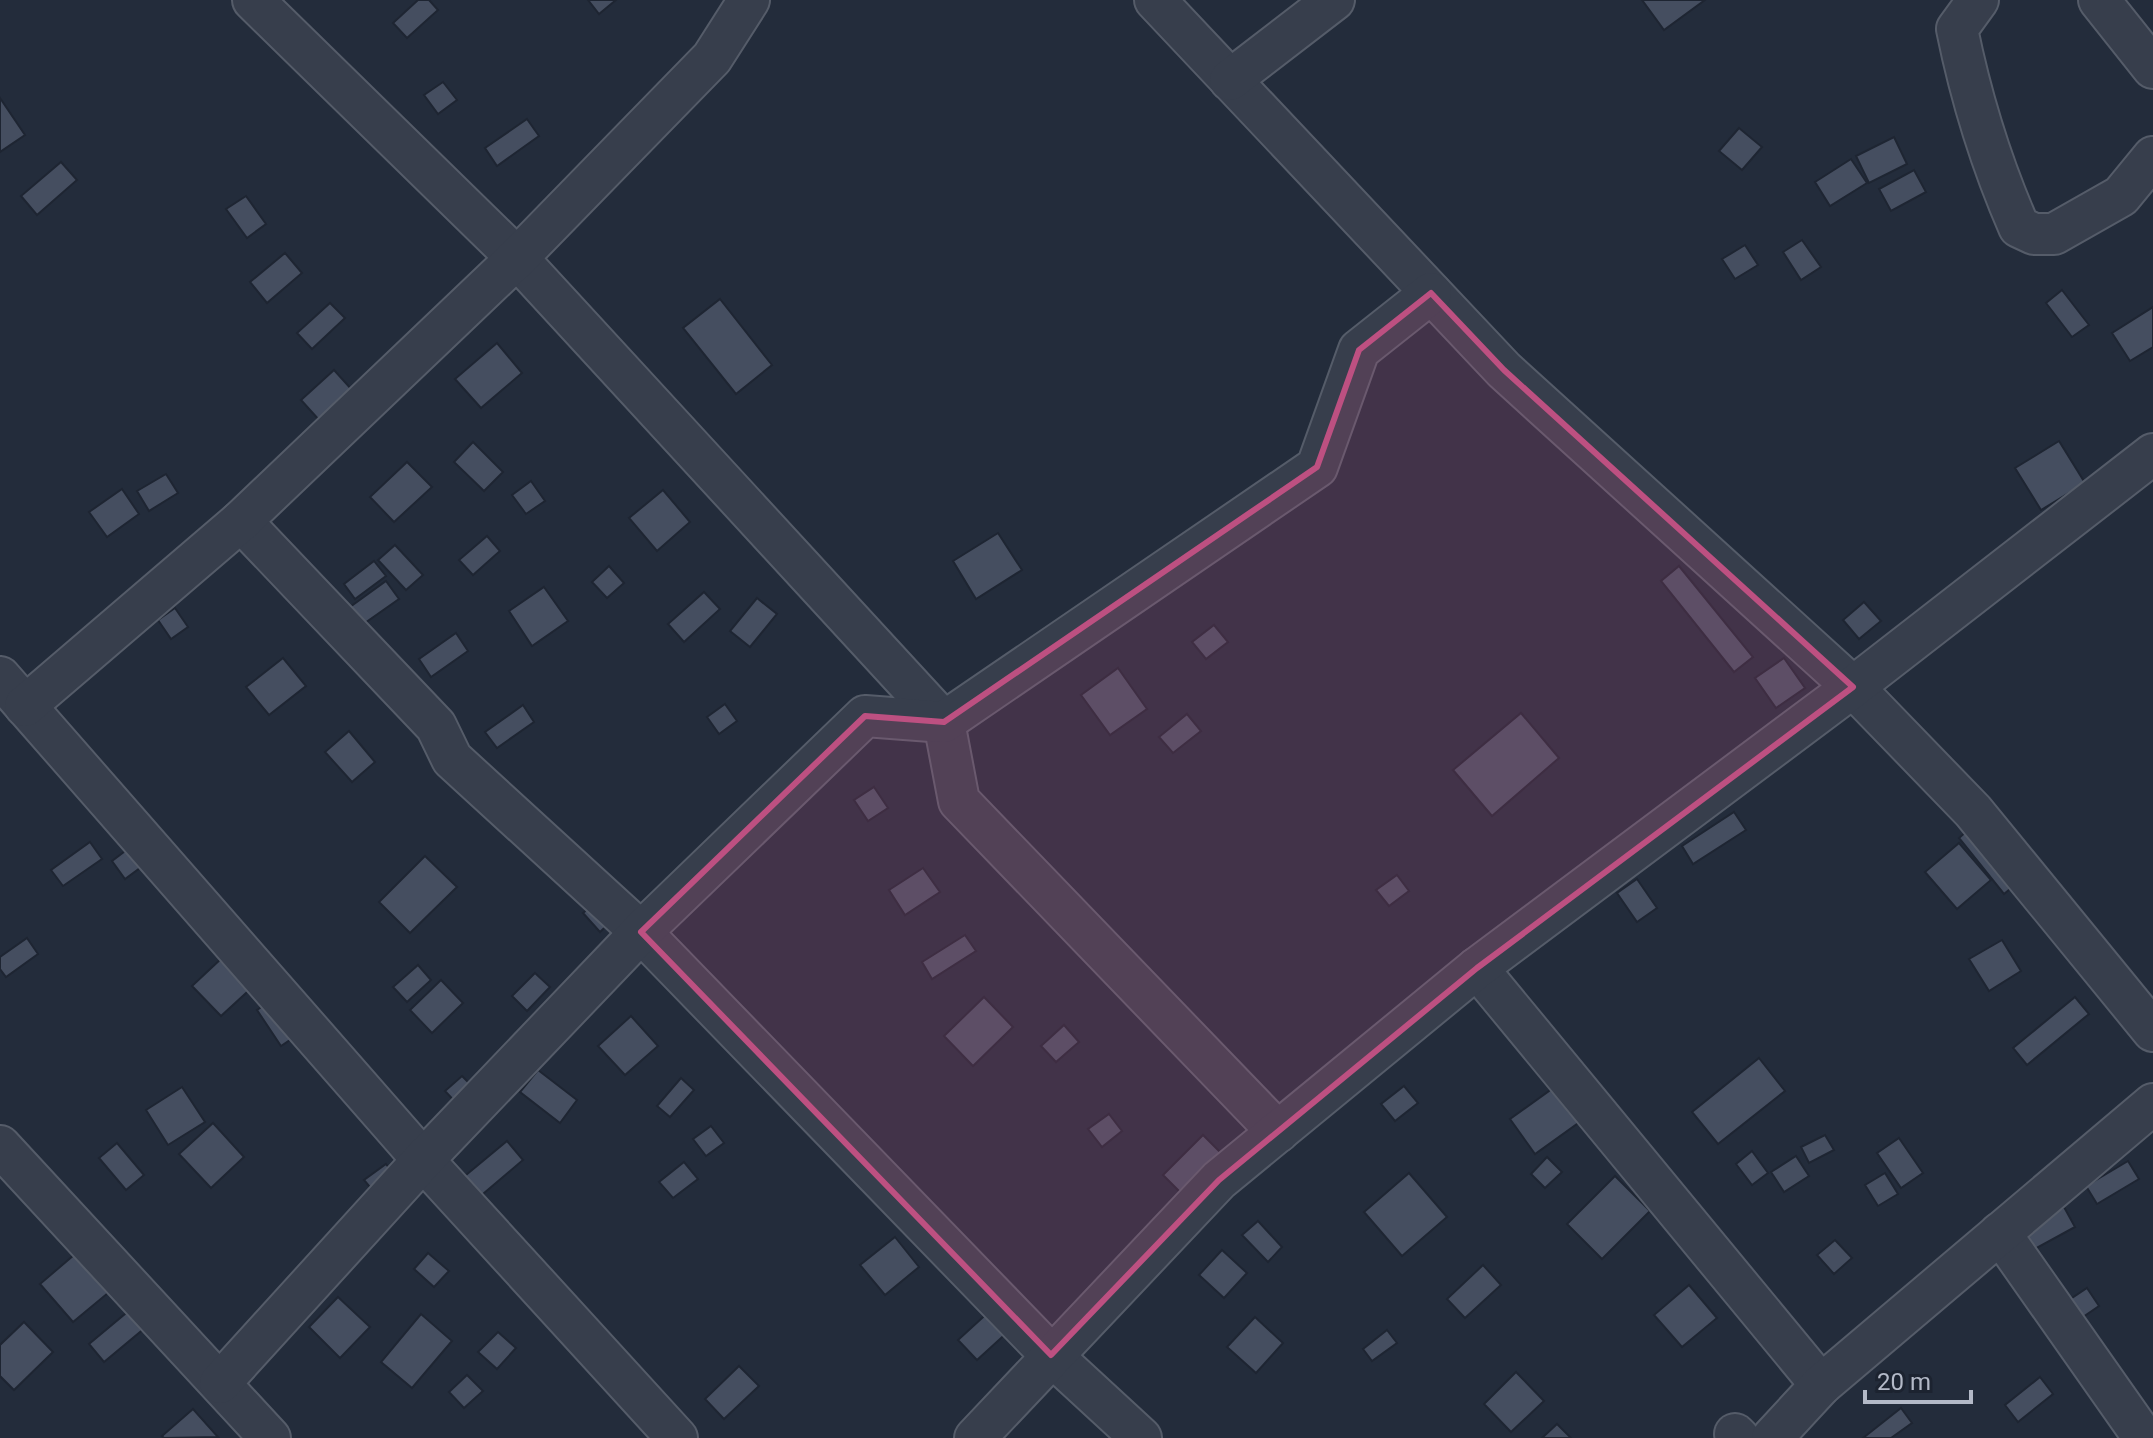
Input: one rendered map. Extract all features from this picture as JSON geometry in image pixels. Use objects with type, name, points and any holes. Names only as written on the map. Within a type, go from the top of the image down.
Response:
[{"type":"street","points":[[253,0],[517,258],[944,722],[959,801],[1278,1132]]},
{"type":"street","points":[[677,1438],[423,1160],[13,691],[241,521],[517,258],[712,58],[749,0]]},
{"type":"street","points":[[1155,0],[1504,370],[1853,687],[1973,811],[2153,1031]]},
{"type":"street","points":[[1230,80],[1334,0]]},
{"type":"street","points":[[1978,0],[1957,29],[1973,104],[1996,174],[2019,227],[2034,234],[2054,234],[2121,196],[2153,157]]},
{"type":"street","points":[[2099,0],[2153,68]]},
{"type":"street","points":[[220,1383],[423,1160],[641,932],[865,716],[944,722],[1317,467],[1359,350],[1431,293]]},
{"type":"street","points":[[975,1438],[1219,1180],[1477,968],[1853,687],[2153,454]]},
{"type":"street","points":[[241,521],[436,726],[452,759],[641,932],[1051,1355],[1141,1438]]},
{"type":"street","points":[[1477,968],[1821,1385]]},
{"type":"street","points":[[1749,1437],[1821,1385],[2153,1104]]},
{"type":"street","points":[[0,1146],[270,1438]]},
{"type":"street","points":[[2000,1233],[2144,1438]]},
{"type":"highlighted area","points":[[1431,293],[1504,370],[1853,687],[1477,968],[1219,1180],[1051,1355],[641,932],[865,716],[944,722],[1317,467],[1359,350]]},
{"type":"building","points":[[418,0],[429,0],[438,10],[407,38],[393,23]]},
{"type":"building","points":[[588,0],[616,0],[599,14]]},
{"type":"building","points":[[1642,0],[1705,0],[1664,30]]},
{"type":"building","points":[[443,82],[457,100],[438,114],[424,95]]},
{"type":"building","points":[[0,98],[25,135],[0,152]]},
{"type":"building","points":[[527,119],[539,136],[497,166],[485,148]]},
{"type":"building","points":[[1739,128],[1762,147],[1742,170],[1719,151]]},
{"type":"building","points":[[1894,137],[1907,164],[1869,183],[1856,156]]},
{"type":"building","points":[[1851,159],[1867,183],[1830,206],[1815,182]]},
{"type":"building","points":[[61,162],[77,180],[37,215],[21,196]]},
{"type":"building","points":[[1914,170],[1926,192],[1891,211],[1879,189]]},
{"type":"building","points":[[246,196],[266,224],[247,238],[226,209]]},
{"type":"building","points":[[1802,240],[1821,267],[1801,280],[1783,252]]},
{"type":"building","points":[[1745,245],[1758,265],[1735,279],[1722,259]]},
{"type":"building","points":[[285,253],[302,273],[267,303],[250,282]]},
{"type":"building","points":[[2062,290],[2089,325],[2072,337],[2046,303]]},
{"type":"building","points":[[720,299],[772,365],[736,394],[683,328]]},
{"type":"building","points":[[330,303],[345,318],[312,349],[297,333]]},
{"type":"building","points":[[2153,307],[2153,347],[2130,361],[2112,333]]},
{"type":"building","points":[[497,343],[522,373],[481,408],[455,379]]},
{"type":"building","points":[[334,370],[353,391],[320,421],[301,400]]},
{"type":"building","points":[[2059,441],[2085,483],[2041,510],[2015,468]]},
{"type":"building","points":[[473,442],[503,472],[484,491],[454,462]]},
{"type":"building","points":[[407,462],[432,487],[394,522],[370,497]]},
{"type":"building","points":[[166,474],[178,493],[149,511],[137,491]]},
{"type":"building","points":[[531,481],[545,501],[526,514],[512,495]]},
{"type":"building","points":[[122,489],[139,514],[107,537],[89,512]]},
{"type":"building","points":[[663,490],[690,522],[657,551],[629,518]]},
{"type":"building","points":[[998,533],[1022,570],[976,599],[953,561]]},
{"type":"building","points":[[487,536],[500,551],[473,575],[459,560]]},
{"type":"building","points":[[395,545],[423,575],[406,590],[378,560]]},
{"type":"building","points":[[374,561],[386,576],[355,599],[344,584]]},
{"type":"building","points":[[609,566],[624,583],[607,598],[592,582]]},
{"type":"building","points":[[1679,566],[1753,657],[1734,672],[1661,581]]},
{"type":"building","points":[[386,581],[399,599],[362,625],[350,607]]},
{"type":"building","points":[[544,587],[568,621],[532,646],[509,611]]},
{"type":"building","points":[[704,592],[720,609],[684,642],[668,624]]},
{"type":"building","points":[[757,598],[777,614],[750,647],[730,631]]},
{"type":"building","points":[[1864,602],[1881,621],[1859,639],[1843,620]]},
{"type":"building","points":[[175,608],[188,627],[171,639],[158,620]]},
{"type":"building","points":[[1214,625],[1228,642],[1206,659],[1192,642]]},
{"type":"building","points":[[456,633],[468,651],[431,677],[419,659]]},
{"type":"building","points":[[283,658],[306,686],[269,715],[246,687]]},
{"type":"building","points":[[1784,658],[1805,688],[1776,708],[1755,678]]},
{"type":"building","points":[[1118,668],[1147,709],[1110,735],[1081,695]]},
{"type":"building","points":[[725,704],[737,721],[719,734],[707,717]]},
{"type":"building","points":[[523,705],[534,722],[497,748],[485,732]]},
{"type":"building","points":[[1521,713],[1559,758],[1492,816],[1453,770]]},
{"type":"building","points":[[1187,714],[1201,731],[1173,753],[1159,737]]},
{"type":"building","points":[[349,731],[375,762],[352,782],[325,752]]},
{"type":"building","points":[[874,787],[888,808],[868,821],[854,800]]},
{"type":"building","points":[[1734,812],[1746,830],[1693,864],[1682,846]]},
{"type":"building","points":[[1976,823],[2022,879],[2004,894],[1959,838]]},
{"type":"building","points":[[149,833],[163,851],[125,879],[112,861]]},
{"type":"building","points":[[90,842],[102,859],[63,886],[51,870]]},
{"type":"building","points":[[1959,843],[1991,880],[1957,909],[1925,872]]},
{"type":"building","points":[[425,856],[457,887],[410,933],[379,902]]},
{"type":"building","points":[[923,868],[940,892],[905,915],[889,890]]},
{"type":"building","points":[[1397,875],[1409,891],[1389,906],[1376,890]]},
{"type":"building","points":[[1637,879],[1657,908],[1637,922],[1617,893]]},
{"type":"building","points":[[600,898],[617,916],[600,932],[583,913]]},
{"type":"building","points":[[965,935],[976,951],[932,979],[922,962]]},
{"type":"building","points":[[27,938],[38,954],[6,977],[0,969],[0,957]]},
{"type":"building","points":[[2002,940],[2021,971],[1989,991],[1969,959]]},
{"type":"building","points":[[239,942],[268,973],[221,1016],[192,986]]},
{"type":"building","points":[[418,965],[431,980],[407,1002],[393,987]]},
{"type":"building","points":[[535,973],[550,987],[527,1011],[512,996]]},
{"type":"building","points":[[441,980],[463,1003],[432,1033],[410,1010]]},
{"type":"building","points":[[285,991],[309,1027],[281,1046],[257,1010]]},
{"type":"building","points":[[984,997],[1013,1027],[973,1066],[944,1036]]},
{"type":"building","points":[[2075,997],[2089,1014],[2027,1065],[2013,1048]]},
{"type":"building","points":[[631,1016],[658,1046],[625,1075],[598,1046]]},
{"type":"building","points":[[1064,1025],[1079,1042],[1056,1062],[1041,1046]]},
{"type":"building","points":[[1759,1058],[1785,1091],[1718,1144],[1692,1112]]},
{"type":"building","points":[[538,1070],[577,1100],[560,1123],[520,1092]]},
{"type":"building","points":[[462,1076],[477,1091],[460,1107],[445,1091]]},
{"type":"building","points":[[681,1078],[694,1090],[670,1117],[657,1106]]},
{"type":"building","points":[[1563,1081],[1588,1116],[1535,1154],[1510,1119]]},
{"type":"building","points":[[1404,1086],[1418,1103],[1395,1121],[1381,1104]]},
{"type":"building","points":[[182,1087],[205,1122],[168,1145],[146,1110]]},
{"type":"building","points":[[1109,1114],[1122,1131],[1102,1147],[1088,1129]]},
{"type":"building","points":[[213,1123],[244,1157],[211,1188],[179,1154]]},
{"type":"building","points":[[711,1126],[724,1143],[706,1156],[693,1139]]},
{"type":"building","points":[[1203,1135],[1222,1154],[1182,1194],[1163,1175]]},
{"type":"building","points":[[1825,1135],[1834,1150],[1809,1163],[1801,1147]]},
{"type":"building","points":[[1899,1138],[1923,1173],[1901,1188],[1877,1153]]},
{"type":"building","points":[[507,1141],[523,1160],[477,1199],[460,1180]]},
{"type":"building","points":[[117,1143],[144,1175],[126,1190],[99,1158]]},
{"type":"building","points":[[1752,1151],[1768,1173],[1752,1185],[1736,1164]]},
{"type":"building","points":[[1796,1156],[1809,1176],[1784,1192],[1771,1172]]},
{"type":"building","points":[[1547,1157],[1562,1172],[1545,1188],[1531,1174]]},
{"type":"building","points":[[2128,1161],[2139,1179],[2097,1204],[2086,1186]]},
{"type":"building","points":[[684,1162],[698,1179],[673,1198],[659,1182]]},
{"type":"building","points":[[386,1164],[395,1176],[374,1192],[364,1180]]},
{"type":"building","points":[[1409,1173],[1447,1217],[1402,1256],[1364,1212]]},
{"type":"building","points":[[1885,1173],[1898,1194],[1878,1206],[1865,1185]]},
{"type":"building","points":[[1615,1176],[1650,1211],[1602,1259],[1567,1224]]},
{"type":"building","points":[[2064,1207],[2075,1227],[2033,1250],[2022,1230]]},
{"type":"building","points":[[1258,1221],[1282,1247],[1268,1262],[1242,1235]]},
{"type":"building","points":[[895,1237],[919,1267],[885,1295],[860,1265]]},
{"type":"building","points":[[1835,1240],[1852,1258],[1834,1274],[1817,1255]]},
{"type":"building","points":[[1222,1250],[1247,1273],[1224,1298],[1199,1275]]},
{"type":"building","points":[[428,1253],[449,1271],[434,1287],[414,1269]]},
{"type":"building","points":[[74,1255],[108,1293],[73,1322],[40,1284]]},
{"type":"building","points":[[1483,1265],[1501,1285],[1465,1318],[1447,1299]]},
{"type":"building","points":[[1689,1285],[1717,1318],[1682,1347],[1654,1315]]},
{"type":"building","points":[[2087,1288],[2099,1306],[2064,1330],[2051,1312]]},
{"type":"building","points":[[338,1297],[370,1327],[340,1358],[309,1327]]},
{"type":"building","points":[[143,1299],[158,1317],[104,1362],[89,1344]]},
{"type":"building","points":[[993,1308],[1011,1329],[977,1360],[958,1340]]},
{"type":"building","points":[[421,1314],[452,1341],[412,1388],[381,1362]]},
{"type":"building","points":[[1255,1317],[1283,1343],[1256,1373],[1227,1347]]},
{"type":"building","points":[[24,1322],[53,1352],[14,1390],[0,1376],[0,1345]]},
{"type":"building","points":[[1387,1330],[1397,1343],[1372,1361],[1363,1349]]},
{"type":"building","points":[[498,1332],[516,1348],[497,1369],[478,1352]]},
{"type":"building","points":[[739,1366],[759,1386],[724,1419],[705,1399]]},
{"type":"building","points":[[1516,1372],[1544,1401],[1511,1432],[1484,1404]]},
{"type":"building","points":[[467,1375],[483,1391],[464,1408],[449,1392]]},
{"type":"building","points":[[2040,1377],[2053,1394],[2018,1422],[2005,1405]]},
{"type":"building","points":[[1901,1408],[1912,1423],[1891,1438],[1863,1438]]},
{"type":"building","points":[[193,1409],[218,1437],[162,1436]]},
{"type":"building","points":[[1557,1424],[1571,1438],[1542,1438]]}]
